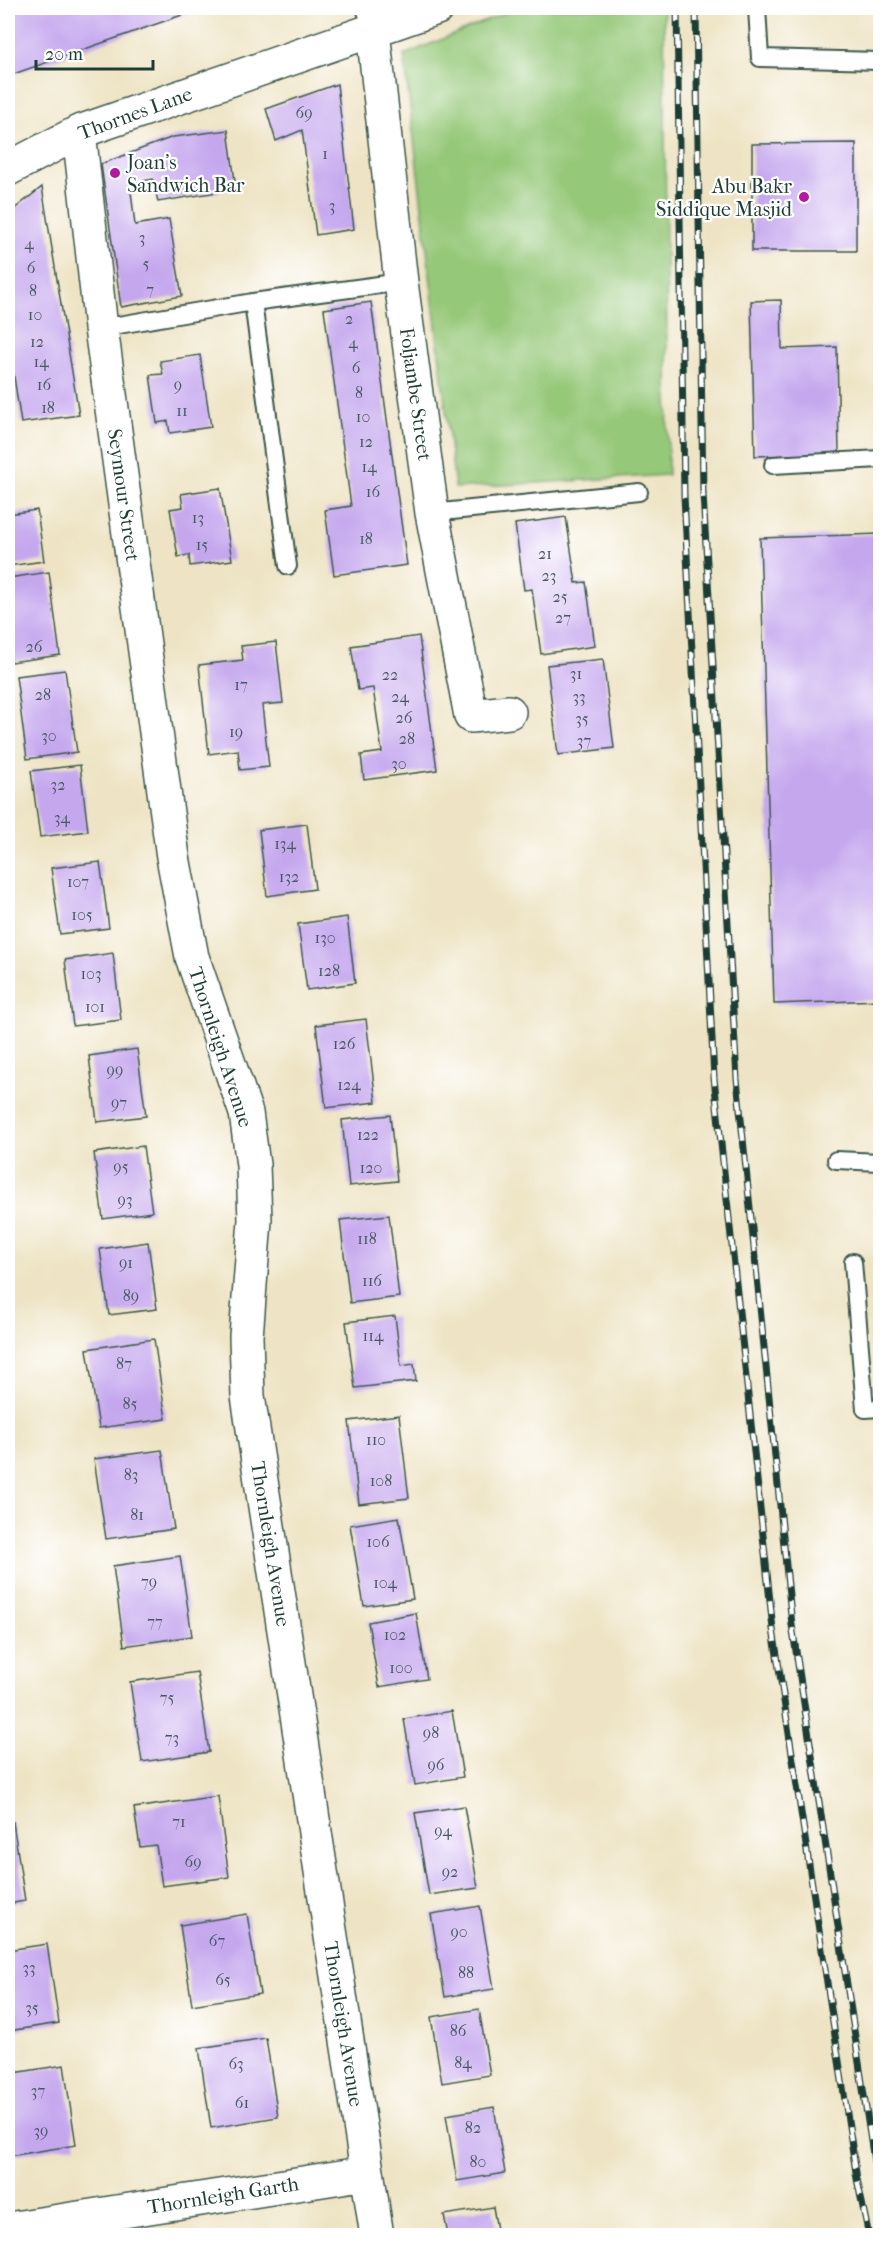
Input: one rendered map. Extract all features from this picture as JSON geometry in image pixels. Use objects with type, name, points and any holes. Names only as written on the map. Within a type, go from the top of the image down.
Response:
[{"type":"street","name":"Thornes Lane","points":[[8,169],[79,132],[369,19],[437,8]]},
{"type":"street","name":"Foljambe Street","points":[[369,19],[432,513],[471,716],[509,712]]},
{"type":"street","name":"Seymour Street","points":[[79,132],[101,328],[173,857]]},
{"type":"street","name":"Thornleigh Avenue","points":[[173,857],[192,957],[246,1113],[253,1165],[255,1220],[246,1337],[248,1396],[377,2235]]},
{"type":"street","name":"Thornleigh Garth","points":[[8,2229],[367,2172]]},
{"type":"lane","points":[[757,8],[760,58],[880,61]]},
{"type":"lane","points":[[101,328],[253,302],[401,282]]},
{"type":"lane","points":[[253,302],[288,566]]},
{"type":"lane","points":[[773,465],[880,459]]},
{"type":"lane","points":[[432,513],[639,492]]},
{"type":"lane","points":[[836,1160],[880,1162]]},
{"type":"lane","points":[[853,1262],[865,1409],[880,1408]]},
{"type":"green space","points":[[517,8],[664,8],[668,475],[455,488],[404,55]]},
{"type":"building","points":[[8,8],[202,8],[8,76]]},
{"type":"building","points":[[337,84],[354,229],[316,235],[302,130],[276,141],[266,109]]},
{"type":"building","points":[[228,130],[236,189],[158,202],[153,179],[130,183],[135,225],[169,219],[182,296],[121,307],[101,164],[173,137]]},
{"type":"building","name":"Abu Bakr Siddique Masjid","points":[[856,143],[856,251],[752,251],[752,144]]},
{"type":"building","points":[[42,187],[79,415],[21,423],[8,337],[8,214]]},
{"type":"building","points":[[781,300],[782,349],[837,347],[839,454],[755,456],[751,301]]},
{"type":"building","points":[[371,302],[407,565],[334,575],[325,510],[351,506],[324,309]]},
{"type":"building","points":[[200,355],[211,427],[170,433],[168,421],[157,423],[150,375],[163,374],[160,361]]},
{"type":"building","points":[[220,488],[232,560],[190,566],[189,555],[178,557],[170,509],[183,507],[181,494]]},
{"type":"building","points":[[37,510],[44,561],[8,566],[8,514]]},
{"type":"building","points":[[566,517],[576,583],[586,582],[595,646],[541,654],[532,589],[524,590],[515,524]]},
{"type":"building","points":[[880,534],[880,1000],[774,1004],[760,538]]},
{"type":"building","points":[[49,572],[60,655],[11,662],[8,637],[8,578]]},
{"type":"building","points":[[419,636],[437,770],[364,780],[361,755],[382,752],[373,688],[358,690],[351,646]]},
{"type":"building","points":[[276,642],[283,703],[262,705],[269,767],[240,770],[238,750],[209,754],[199,665],[243,660],[241,646]]},
{"type":"building","points":[[603,659],[614,748],[558,755],[547,665]]},
{"type":"building","points":[[65,670],[77,752],[27,759],[16,676]]},
{"type":"building","points":[[80,765],[88,831],[40,837],[31,771]]},
{"type":"building","points":[[307,824],[315,889],[267,896],[259,830]]},
{"type":"building","points":[[100,862],[109,928],[60,934],[51,868]]},
{"type":"building","points":[[347,917],[355,983],[307,990],[298,924]]},
{"type":"building","points":[[113,953],[121,1020],[73,1026],[65,960]]},
{"type":"building","points":[[366,1019],[376,1102],[326,1108],[316,1025]]},
{"type":"building","points":[[137,1049],[146,1116],[97,1122],[89,1056]]},
{"type":"building","points":[[390,1115],[397,1181],[349,1186],[342,1120]]},
{"type":"building","points":[[143,1146],[152,1212],[103,1219],[94,1153]]},
{"type":"building","points":[[389,1215],[399,1297],[350,1303],[340,1220]]},
{"type":"building","points":[[148,1242],[157,1309],[109,1315],[100,1249]]},
{"type":"building","points":[[395,1316],[401,1366],[414,1364],[416,1381],[355,1388],[346,1322]]},
{"type":"building","points":[[154,1339],[166,1419],[99,1428],[87,1349]]},
{"type":"building","points":[[399,1415],[409,1498],[359,1504],[349,1421]]},
{"type":"building","points":[[162,1450],[174,1529],[106,1539],[94,1459]]},
{"type":"building","points":[[399,1517],[413,1599],[364,1606],[350,1525]]},
{"type":"building","points":[[180,1556],[192,1636],[124,1646],[113,1566]]},
{"type":"building","points":[[416,1613],[427,1679],[379,1687],[368,1622]]},
{"type":"building","points":[[197,1672],[209,1752],[142,1762],[130,1682]]},
{"type":"building","points":[[452,1711],[463,1777],[415,1785],[404,1719]]},
{"type":"building","points":[[218,1796],[229,1877],[162,1886],[156,1845],[140,1847],[134,1808]]},
{"type":"building","points":[[464,1806],[478,1888],[429,1895],[415,1813]]},
{"type":"building","points":[[8,1822],[13,1822],[25,1901],[8,1904]]},
{"type":"building","points":[[480,1906],[494,1989],[445,1997],[431,1914]]},
{"type":"building","points":[[247,1914],[260,1994],[192,2005],[180,1925]]},
{"type":"building","points":[[47,1944],[59,2023],[8,2031],[8,1950]]},
{"type":"building","points":[[479,2009],[490,2075],[442,2083],[431,2017]]},
{"type":"building","points":[[266,2038],[278,2117],[211,2128],[199,2048]]},
{"type":"building","points":[[64,2065],[76,2145],[9,2156],[8,2074]]},
{"type":"building","points":[[494,2107],[505,2173],[457,2181],[446,2115]]},
{"type":"building","points":[[493,2207],[498,2235],[448,2235],[444,2215]]},
{"type":"railway","points":[[677,8],[684,496],[714,1078],[773,1629],[857,2179],[869,2236]]},
{"type":"railway","points":[[696,8],[703,494],[737,1079],[792,1625],[880,2200]]},
{"type":"place","name":"Joan's Sandwich Bar","points":[[115,173]]},
{"type":"place","name":"Abu Bakr Siddique Masjid","points":[[804,197]]}]
